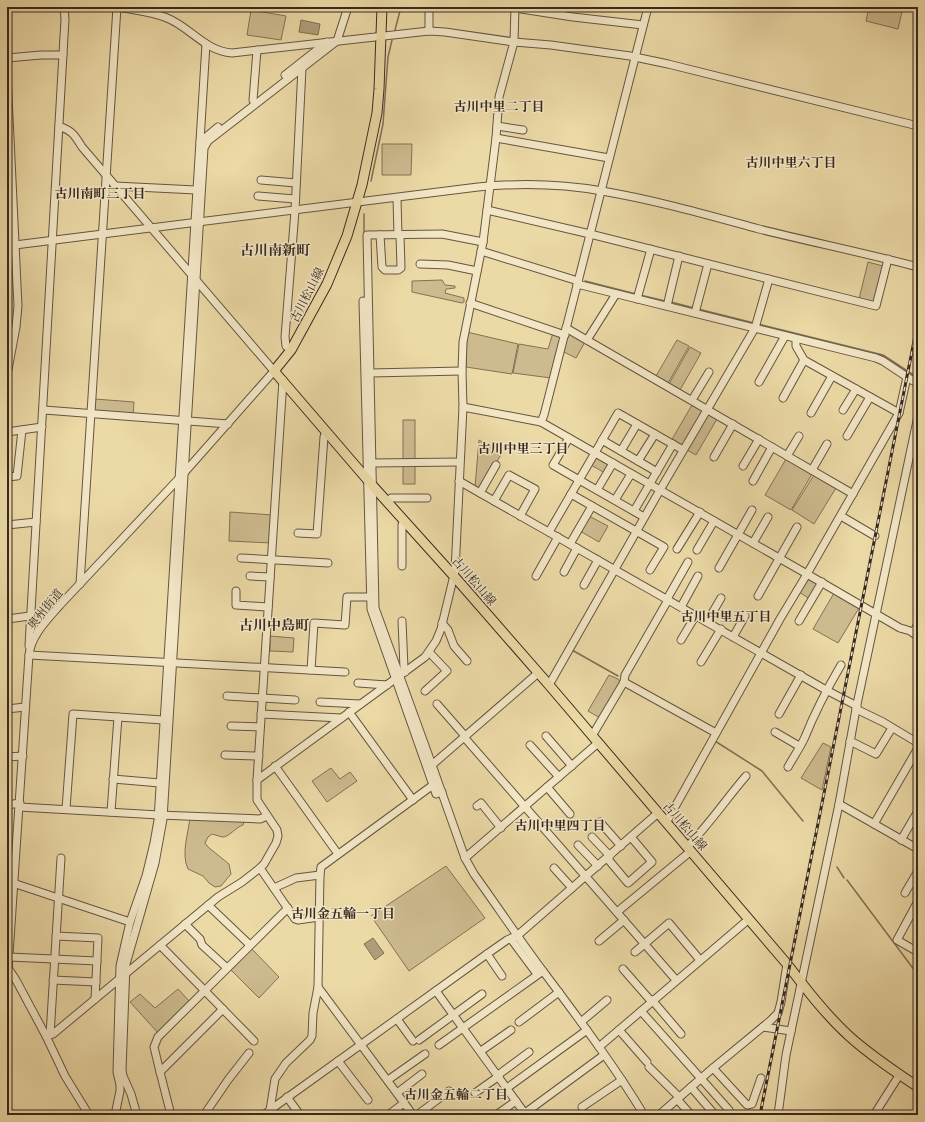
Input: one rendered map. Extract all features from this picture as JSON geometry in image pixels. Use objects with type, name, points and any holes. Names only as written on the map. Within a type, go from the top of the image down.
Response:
[{"type":"main road","name":"古川松山線","points":[[382,7],[380,89],[377,113],[362,185],[347,236],[327,284],[291,350],[274,371],[538,673],[848,1035],[874,1056],[918,1087]]},
{"type":"street","points":[[64,7],[65,19],[44,410],[30,616],[29,653],[345,672]]},
{"type":"street","points":[[80,584],[118,7],[166,17],[206,44],[224,52],[257,50],[429,31],[445,32],[635,57],[918,126]]},
{"type":"street","points":[[200,142],[337,41],[348,7]]},
{"type":"street","points":[[429,7],[429,31]]},
{"type":"street","points":[[541,422],[648,7]]},
{"type":"street","points":[[257,780],[425,657],[436,641],[455,571],[463,406],[463,342],[483,242],[496,138],[499,97],[514,42],[515,8],[573,17],[643,25]]},
{"type":"street","points":[[177,545],[178,480],[185,420],[196,281],[196,190],[204,148],[208,142],[254,102],[327,42]]},
{"type":"street","points":[[115,1115],[120,1091],[120,1085],[116,1072],[123,975],[155,862],[160,815],[177,545],[184,473],[191,274],[197,223],[201,164],[200,142],[206,44]]},
{"type":"street","points":[[254,102],[257,50]]},
{"type":"street","points":[[7,58],[63,55]]},
{"type":"street","points":[[291,350],[286,346],[285,337],[295,211],[302,68]]},
{"type":"street","points":[[7,75],[9,152],[16,245],[14,250],[18,306],[11,338],[7,375]]},
{"type":"street","points":[[59,126],[74,133],[82,146],[115,186],[274,371]]},
{"type":"street","points":[[496,126],[523,130]]},
{"type":"street","points":[[496,138],[609,158]]},
{"type":"street","points":[[261,180],[296,183]]},
{"type":"street","points":[[115,186],[196,190]]},
{"type":"street","points":[[7,246],[490,186],[560,186],[601,190],[634,197],[766,231],[918,266]]},
{"type":"street","points":[[258,196],[295,198]]},
{"type":"street","points":[[380,235],[382,267],[384,270],[398,270],[400,268],[397,198]]},
{"type":"street","points":[[487,210],[651,249],[876,306],[888,259]]},
{"type":"street","points":[[483,242],[442,234],[367,236],[367,362],[372,597],[392,661],[432,765],[440,793],[474,874],[515,937],[540,972],[581,1022],[585,1031],[599,1047],[603,1056],[644,1115]]},
{"type":"street","points":[[638,296],[651,249]]},
{"type":"street","points":[[481,251],[616,294],[638,296],[668,303],[756,326],[796,339],[883,360],[918,384]]},
{"type":"street","points":[[668,303],[679,256]]},
{"type":"street","points":[[420,264],[448,265],[477,271]]},
{"type":"street","points":[[696,310],[708,264]]},
{"type":"street","points":[[548,685],[756,326],[768,279]]},
{"type":"street","points":[[587,340],[616,294]]},
{"type":"street","points":[[363,300],[367,362],[370,373],[368,394]]},
{"type":"street","points":[[470,303],[565,331],[587,340],[853,494]]},
{"type":"street","points":[[759,382],[785,336]]},
{"type":"street","points":[[796,339],[796,346],[804,360],[899,413]]},
{"type":"street","points":[[783,398],[804,360]]},
{"type":"street","name":"奥州街道","points":[[7,985],[10,892],[13,884],[20,805],[29,653],[36,636],[41,627],[178,480],[274,371]]},
{"type":"street","points":[[370,373],[462,371]]},
{"type":"street","points":[[692,400],[709,372]]},
{"type":"street","points":[[811,413],[832,376]]},
{"type":"street","points":[[666,822],[899,413],[907,377]]},
{"type":"street","points":[[48,1036],[208,905],[260,868],[264,864],[276,843],[278,836],[277,830],[257,800],[257,780],[283,380]]},
{"type":"street","points":[[843,410],[856,389]]},
{"type":"street","points":[[847,436],[870,397]]},
{"type":"street","points":[[463,406],[541,422],[900,628],[908,630],[916,635],[918,624]]},
{"type":"street","points":[[44,410],[228,424]]},
{"type":"street","points":[[549,532],[618,413],[683,450]]},
{"type":"street","points":[[778,1115],[786,1055],[839,804],[856,707],[877,615],[918,416]]},
{"type":"street","points":[[620,451],[637,424]]},
{"type":"street","points":[[714,457],[733,424]]},
{"type":"street","points":[[7,432],[42,427]]},
{"type":"street","points":[[7,477],[16,476],[22,430]]},
{"type":"street","points":[[298,532],[317,534],[324,437],[326,431]]},
{"type":"street","points":[[638,461],[654,434]]},
{"type":"street","points":[[787,456],[799,436]]},
{"type":"street","points":[[569,438],[553,465],[644,517]]},
{"type":"street","points":[[743,466],[759,439]]},
{"type":"street","points":[[602,440],[657,472]]},
{"type":"street","points":[[634,511],[673,444]]},
{"type":"street","points":[[812,470],[827,444]]},
{"type":"street","points":[[753,482],[772,447]]},
{"type":"street","points":[[369,451],[372,463],[370,482]]},
{"type":"street","points":[[372,463],[460,462]]},
{"type":"street","points":[[597,490],[613,463]]},
{"type":"street","points":[[480,493],[496,464]]},
{"type":"street","points":[[616,500],[631,474]]},
{"type":"street","points":[[494,501],[509,475],[516,478],[535,489],[520,516]]},
{"type":"street","points":[[459,481],[918,743]]},
{"type":"street","points":[[571,494],[664,547],[650,570]]},
{"type":"street","points":[[387,501],[391,498],[427,498]]},
{"type":"street","points":[[564,572],[592,506]]},
{"type":"street","points":[[719,568],[752,510]]},
{"type":"street","points":[[678,549],[700,512]]},
{"type":"street","points":[[841,516],[875,536]]},
{"type":"street","points":[[753,543],[768,517]]},
{"type":"street","points":[[402,566],[402,525],[404,520]]},
{"type":"street","points":[[697,550],[714,521]]},
{"type":"street","points":[[7,525],[36,522]]},
{"type":"street","points":[[758,596],[797,527]]},
{"type":"street","points":[[536,576],[558,537]]},
{"type":"street","points":[[241,558],[328,563]]},
{"type":"street","points":[[584,585],[598,560]]},
{"type":"street","points":[[592,736],[624,682],[625,675],[688,562]]},
{"type":"street","points":[[250,576],[270,577]]},
{"type":"street","points":[[681,607],[698,576]]},
{"type":"street","points":[[800,621],[822,582]]},
{"type":"street","points":[[236,591],[236,605],[268,607]]},
{"type":"street","points":[[311,670],[314,623],[345,625],[347,597],[372,597]]},
{"type":"street","points":[[707,622],[721,598]]},
{"type":"street","points":[[681,640],[696,615]]},
{"type":"street","points":[[7,619],[30,616]]},
{"type":"street","points":[[733,637],[745,616]]},
{"type":"street","points":[[402,621],[404,668],[399,676],[436,794],[440,793]]},
{"type":"street","points":[[442,623],[448,630],[454,646],[467,661]]},
{"type":"street","points":[[30,624],[41,627]]},
{"type":"street","points":[[701,662],[720,629]]},
{"type":"street","points":[[425,691],[446,671],[429,652]]},
{"type":"street","points":[[137,1115],[122,1070],[123,975],[121,961],[130,922],[154,843],[160,815],[160,783],[164,720],[170,662]]},
{"type":"street","points":[[788,767],[805,738],[807,730],[826,690],[841,665]]},
{"type":"street","points":[[432,765],[538,673]]},
{"type":"street","points":[[779,714],[801,675]]},
{"type":"street","points":[[624,682],[716,734]]},
{"type":"street","points":[[358,683],[388,685]]},
{"type":"street","points":[[227,696],[294,700]]},
{"type":"street","points":[[320,702],[360,704]]},
{"type":"street","points":[[437,704],[676,980]]},
{"type":"street","points":[[7,709],[25,707]]},
{"type":"street","points":[[349,712],[413,800]]},
{"type":"street","points":[[66,809],[73,714],[164,720]]},
{"type":"street","points":[[261,714],[341,718]]},
{"type":"street","points":[[111,812],[118,717]]},
{"type":"street","points":[[232,726],[260,727]]},
{"type":"street","points":[[850,741],[876,754],[892,728]]},
{"type":"street","points":[[774,732],[799,746]]},
{"type":"street","points":[[546,736],[572,766]]},
{"type":"street","points":[[466,858],[598,744]]},
{"type":"street","points":[[530,745],[559,777]]},
{"type":"street","points":[[874,824],[918,748]]},
{"type":"street","points":[[225,755],[259,756]]},
{"type":"street","points":[[7,757],[23,756]]},
{"type":"street","points":[[275,766],[338,854]]},
{"type":"street","points":[[617,912],[689,849],[746,776]]},
{"type":"street","points":[[113,779],[160,783]]},
{"type":"street","points":[[266,1114],[275,1079],[286,1063],[310,1040],[312,1036],[313,1013],[318,987],[321,867],[433,785]]},
{"type":"street","points":[[547,787],[570,814]]},
{"type":"street","points":[[477,806],[481,803],[501,828]]},
{"type":"street","points":[[7,804],[160,815],[260,819],[267,816]]},
{"type":"street","points":[[839,804],[918,849]]},
{"type":"street","points":[[901,840],[918,811]]},
{"type":"street","points":[[266,1114],[487,954],[515,937],[658,813]]},
{"type":"street","points":[[600,822],[621,846]]},
{"type":"street","points":[[592,837],[628,883],[652,862],[631,837]]},
{"type":"street","points":[[578,845],[598,866]]},
{"type":"street","points":[[48,1036],[55,959],[61,858]]},
{"type":"street","points":[[260,868],[295,919],[298,920],[319,917]]},
{"type":"street","points":[[554,868],[572,888]]},
{"type":"street","points":[[905,893],[918,872]]},
{"type":"street","points":[[274,888],[296,878],[320,875]]},
{"type":"street","points":[[13,884],[130,922]]},
{"type":"street","points":[[917,903],[897,940],[918,952]]},
{"type":"street","points":[[208,905],[250,945]]},
{"type":"street","points":[[171,1115],[154,1052],[155,1043],[158,1037],[288,908]]},
{"type":"street","points":[[599,1047],[749,919]]},
{"type":"street","points":[[599,942],[624,920]]},
{"type":"street","points":[[635,952],[669,923],[700,960]]},
{"type":"street","points":[[185,924],[200,939],[202,945],[227,968]]},
{"type":"street","points":[[56,936],[98,938],[95,998]]},
{"type":"street","points":[[160,944],[254,1041]]},
{"type":"street","points":[[487,954],[502,976]]},
{"type":"street","points":[[8,958],[97,961]]},
{"type":"street","points":[[659,1115],[778,1013],[787,964]]},
{"type":"street","points":[[8,968],[48,1036],[65,1076],[89,1115]]},
{"type":"street","points":[[623,969],[681,1034]]},
{"type":"street","points":[[439,1045],[540,972]]},
{"type":"street","points":[[53,980],[96,982]]},
{"type":"street","points":[[318,987],[413,1115]]},
{"type":"street","points":[[436,991],[526,1114],[603,1056]]},
{"type":"street","points":[[520,1022],[558,993]]},
{"type":"street","points":[[397,1019],[416,1040],[482,994]]},
{"type":"street","points":[[581,1022],[606,1000]]},
{"type":"street","points":[[160,1072],[223,1009]]},
{"type":"street","points":[[641,1011],[729,1110]]},
{"type":"street","points":[[763,1027],[791,1031]]},
{"type":"street","points":[[481,1052],[511,1030]]},
{"type":"street","points":[[619,1030],[678,1098],[690,1115]]},
{"type":"street","points":[[507,1088],[585,1031]]},
{"type":"street","points":[[475,1093],[529,1052]]},
{"type":"street","points":[[204,1115],[249,1053]]},
{"type":"street","points":[[388,1080],[424,1054]]},
{"type":"street","points":[[338,1061],[368,1100]]},
{"type":"street","points":[[712,1068],[747,1105],[752,1104],[760,1078]]},
{"type":"street","points":[[397,1093],[422,1074]]},
{"type":"street","points":[[874,1115],[900,1074]]},
{"type":"street","points":[[582,1107],[621,1081]]},
{"type":"street","points":[[691,1087],[715,1115]]},
{"type":"street","points":[[417,1115],[449,1091]]},
{"type":"street","points":[[288,1098],[300,1115]]},
{"type":"street","points":[[496,1115],[516,1101]]},
{"type":"street","points":[[388,1115],[404,1103]]},
{"type":"shaded area","points":[[869,7],[903,7],[898,29],[866,21]]},
{"type":"shaded area","points":[[251,10],[286,16],[281,40],[247,35]]},
{"type":"shaded area","points":[[301,20],[320,24],[318,35],[299,32]]},
{"type":"shaded area","points":[[382,144],[412,144],[411,175],[382,175]]},
{"type":"shaded area","points":[[868,262],[883,266],[874,303],[859,299]]},
{"type":"shaded area","points":[[442,280],[445,285],[455,286],[455,288],[446,289],[445,293],[464,298],[464,302],[462,303],[412,292],[412,281]]},
{"type":"shaded area","points":[[467,332],[518,344],[512,374],[466,367]]},
{"type":"shaded area","points":[[568,332],[585,342],[576,358],[562,351]]},
{"type":"shaded area","points":[[553,333],[563,336],[551,378],[513,373],[519,344],[548,349]]},
{"type":"shaded area","points":[[677,340],[689,346],[668,383],[656,376]]},
{"type":"shaded area","points":[[690,347],[701,353],[680,390],[669,384]]},
{"type":"shaded area","points":[[95,399],[134,402],[133,415],[94,412]]},
{"type":"shaded area","points":[[692,405],[704,412],[682,448],[671,441]]},
{"type":"shaded area","points":[[708,414],[717,419],[696,455],[687,450]]},
{"type":"shaded area","points":[[403,420],[415,420],[415,460],[403,460]]},
{"type":"shaded area","points":[[479,440],[502,453],[480,489],[475,487]]},
{"type":"shaded area","points":[[596,457],[609,465],[605,473],[591,465]]},
{"type":"shaded area","points":[[786,459],[812,474],[791,510],[765,495]]},
{"type":"shaded area","points":[[403,465],[415,465],[415,484],[403,484]]},
{"type":"shaded area","points":[[814,475],[836,488],[814,524],[792,510]]},
{"type":"shaded area","points":[[230,512],[273,515],[271,543],[229,541]]},
{"type":"shaded area","points":[[589,516],[608,526],[599,542],[580,531]]},
{"type":"shaded area","points":[[810,579],[819,584],[810,599],[799,592],[806,580]]},
{"type":"shaded area","points":[[834,593],[859,608],[838,643],[813,629]]},
{"type":"shaded area","points":[[270,636],[294,638],[293,652],[270,651]]},
{"type":"shaded area","points":[[609,675],[618,679],[621,683],[600,718],[588,711]]},
{"type":"shaded area","points":[[823,743],[831,747],[822,790],[801,778]]},
{"type":"shaded area","points":[[331,768],[340,779],[350,772],[357,781],[327,802],[312,781]]},
{"type":"shaded area","points":[[190,818],[242,820],[244,822],[243,825],[224,837],[212,834],[208,837],[205,843],[229,864],[231,874],[221,886],[215,887],[203,876],[188,869],[185,850]]},
{"type":"shaded area","points":[[446,866],[485,918],[409,971],[371,916]]},
{"type":"shaded area","points":[[373,938],[384,953],[375,960],[364,944]]},
{"type":"shaded area","points":[[251,948],[279,977],[259,998],[230,969]]},
{"type":"shaded area","points":[[178,989],[191,1003],[159,1034],[130,1002],[140,994],[155,1008]]},
{"type":"waterway","points":[[395,30],[401,7]]},
{"type":"waterway","points":[[371,181],[383,124],[388,57],[392,40]]},
{"type":"waterway","points":[[7,61],[8,73]]},
{"type":"waterway","points":[[364,214],[364,234]]},
{"type":"waterway","points":[[585,281],[636,294]]},
{"type":"waterway","points":[[640,295],[665,301]]},
{"type":"waterway","points":[[671,302],[694,308]]},
{"type":"waterway","points":[[698,309],[754,323]]},
{"type":"waterway","points":[[758,324],[883,355],[918,378]]},
{"type":"waterway","points":[[7,383],[8,376]]},
{"type":"waterway","points":[[572,650],[618,676]]},
{"type":"waterway","points":[[715,741],[762,771],[803,821]]},
{"type":"waterway","points":[[464,863],[470,874]]},
{"type":"waterway","points":[[837,867],[844,878]]},
{"type":"waterway","points":[[847,880],[918,975]]},
{"type":"waterway","points":[[567,1115],[574,1112],[592,1115]]},
{"type":"railway","points":[[760,1115],[918,321]]},
{"type":"district","name":"古川中里二丁目","points":[[499,106]]},
{"type":"district","name":"古川中里六丁目","points":[[791,162]]},
{"type":"district","name":"古川南町三丁目","points":[[100,193]]},
{"type":"district","name":"古川南新町","points":[[275,250]]},
{"type":"district","name":"古川中里三丁目","points":[[523,448]]},
{"type":"district","name":"古川中里五丁目","points":[[726,616]]},
{"type":"district","name":"古川中島町","points":[[274,625]]},
{"type":"district","name":"古川中里四丁目","points":[[560,825]]},
{"type":"district","name":"古川金五輪一丁目","points":[[343,913]]},
{"type":"district","name":"古川金五輪二丁目","points":[[456,1094]]}]
